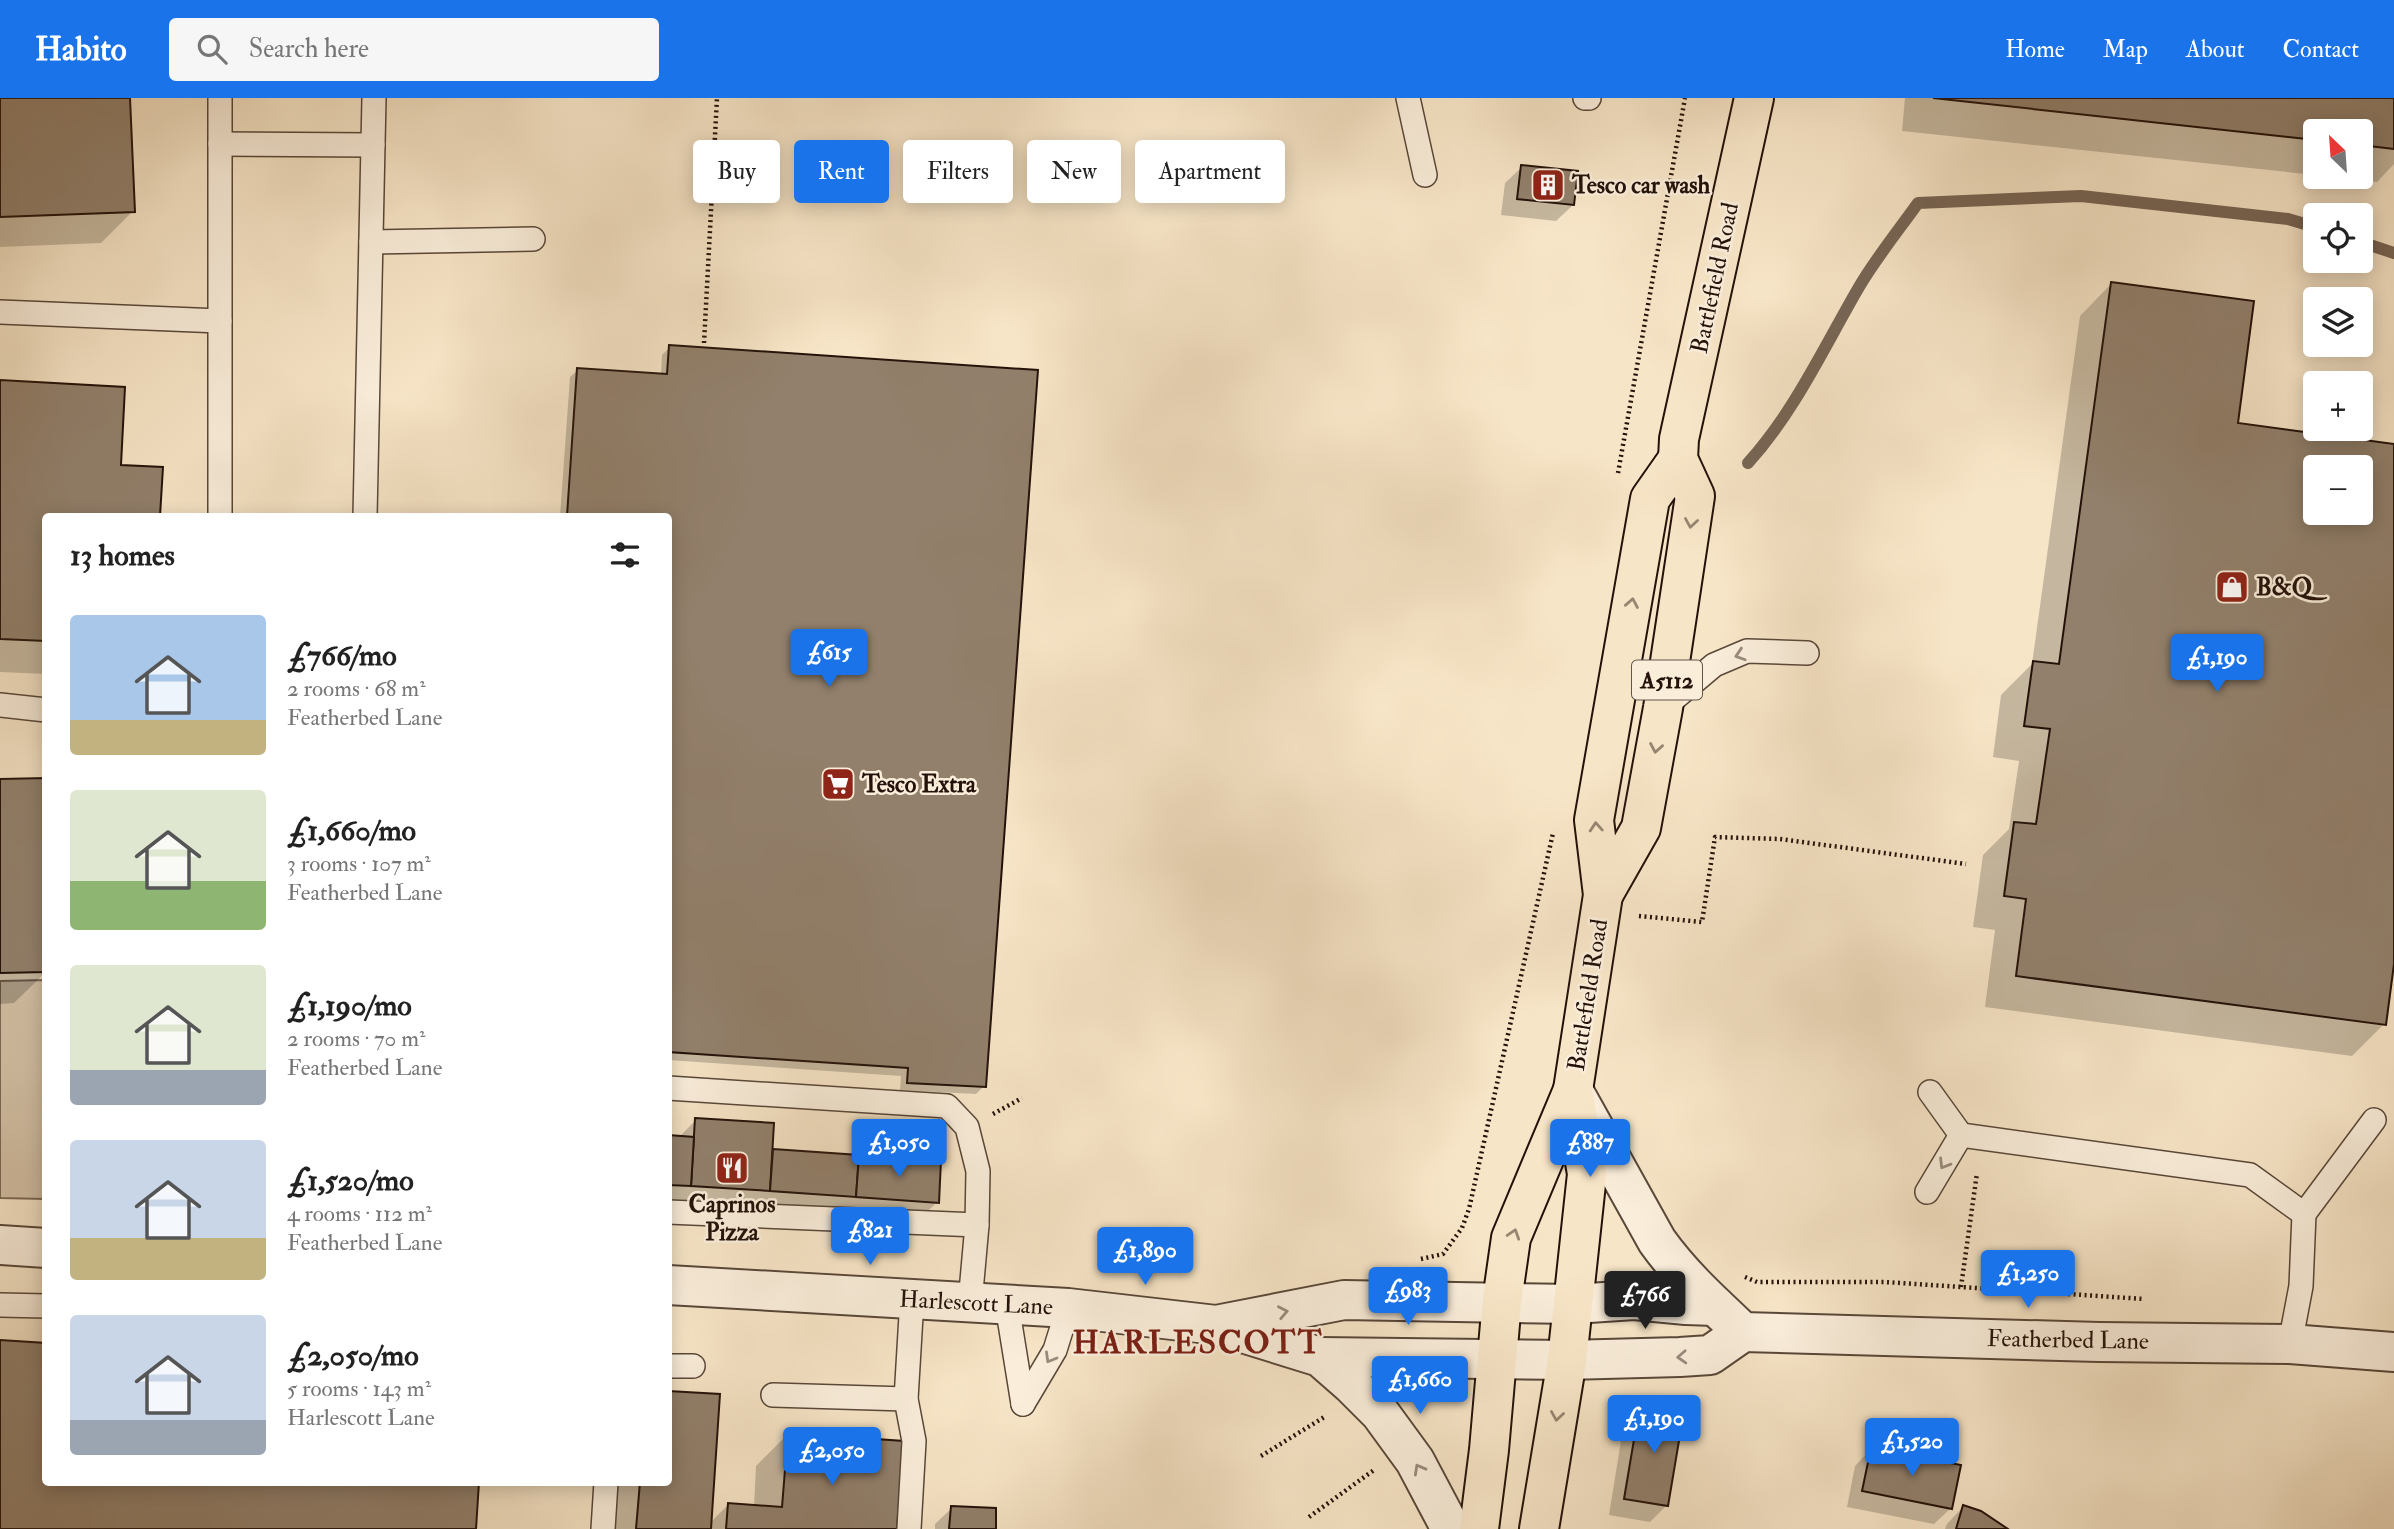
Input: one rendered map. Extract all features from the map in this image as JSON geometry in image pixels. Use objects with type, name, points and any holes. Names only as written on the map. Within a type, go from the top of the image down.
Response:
[{"type":"main road","name":"Battlefield Road","points":[[1602,904],[1641,828],[1663,708],[1695,496],[1678,459],[1679,439],[1754,98]]},
{"type":"main road","name":"Battlefield Road","points":[[1574,1304],[1587,1174],[1573,1090],[1602,904],[1594,820],[1650,499],[1678,459]]},
{"type":"main road","name":"A5112","points":[[1479,1529],[1511,1238],[1573,1090]]},
{"type":"main road","name":"A5112","points":[[1539,1529],[1574,1304]]},
{"type":"street","points":[[1216,1325],[1320,1357],[1567,1360],[1710,1355],[1743,1332],[1686,1279],[1657,1241],[1573,1090]]},
{"type":"street","points":[[0,1245],[42,1248]]},
{"type":"street","name":"Harlescott Lane","points":[[672,1284],[1068,1308],[1216,1325],[1344,1300],[1574,1304]]},
{"type":"street","points":[[1574,1304],[1634,1300],[1686,1306],[1715,1306]]},
{"type":"street","name":"Featherbed Lane","points":[[1743,1332],[2290,1344],[2394,1352]]},
{"type":"street","points":[[1320,1357],[1380,1413],[1399,1437],[1415,1461],[1451,1529]]},
{"type":"lane","points":[[220,98],[220,513]]},
{"type":"lane","points":[[365,513],[374,98]]},
{"type":"lane","points":[[1408,98],[1425,175]]},
{"type":"lane","points":[[220,144],[373,145]]},
{"type":"lane","points":[[371,242],[533,239]]},
{"type":"lane","points":[[0,312],[220,321]]},
{"type":"lane","points":[[1663,708],[1714,665],[1746,651],[1807,653]]},
{"type":"lane","points":[[0,705],[42,710]]},
{"type":"lane","points":[[672,1088],[947,1106],[967,1127],[978,1171],[977,1225],[988,1304],[1023,1404],[1055,1350],[1068,1308]]},
{"type":"lane","points":[[1930,1091],[1971,1137],[2250,1175],[2304,1214]]},
{"type":"lane","points":[[2290,1344],[2301,1286],[2304,1214],[2374,1120]]},
{"type":"lane","points":[[1927,1192],[1971,1137]]},
{"type":"lane","points":[[672,1212],[977,1225]]},
{"type":"lane","points":[[909,1529],[914,1441],[906,1399],[912,1299]]},
{"type":"lane","points":[[0,1305],[42,1306]]},
{"type":"lane","points":[[672,1366],[693,1366]]},
{"type":"lane","points":[[773,1395],[906,1399]]},
{"type":"lane","points":[[603,1529],[606,1486]]},
{"type":"path","points":[[704,343],[717,98]]},
{"type":"path","points":[[1602,904],[1702,922],[1715,837],[1780,839],[1966,864]]},
{"type":"path","points":[[1961,1287],[1971,1137]]},
{"type":"path","points":[[1417,1260],[1443,1254],[1461,1228],[1469,1209]]},
{"type":"path","points":[[1744,1277],[1757,1282],[1885,1282],[2156,1300]]},
{"type":"path","points":[[1261,1456],[1327,1415]]},
{"type":"path","points":[[1309,1517],[1377,1468]]},
{"type":"shaded area","points":[[42,980],[42,1199],[0,1198],[0,981]]},
{"type":"building","points":[[0,98],[130,98],[135,212],[0,217]]},
{"type":"building","points":[[1933,98],[2394,98],[2394,149],[2373,146],[2373,119],[2303,119],[2303,139]]},
{"type":"building","name":"Tesco car wash","points":[[1521,165],[1578,171],[1574,205],[1517,199]]},
{"type":"building","name":"B&Q","points":[[2111,282],[2254,301],[2238,423],[2303,432],[2303,441],[2372,441],[2394,444],[2394,964],[2386,1025],[2016,976],[2026,899],[2004,896],[2014,822],[2036,824],[2050,729],[2024,726],[2033,661],[2059,664]]},
{"type":"building","name":"Tesco Extra","points":[[669,345],[1038,370],[986,1087],[907,1083],[908,1068],[672,1052],[672,513],[567,513],[577,368],[667,374]]},
{"type":"building","points":[[0,380],[125,387],[121,465],[163,467],[160,513],[42,513],[42,641],[0,639]]},
{"type":"building","points":[[42,778],[42,972],[0,973],[0,779]]},
{"type":"building","name":"Caprinos Pizza","points":[[695,1118],[774,1123],[770,1191],[691,1186]]},
{"type":"building","points":[[672,1135],[694,1137],[691,1186],[672,1185]]},
{"type":"building","points":[[773,1149],[859,1155],[856,1197],[770,1191]]},
{"type":"building","points":[[859,1155],[941,1160],[939,1203],[856,1197]]},
{"type":"building","points":[[0,1340],[42,1343],[42,1486],[479,1486],[476,1529],[0,1529]]},
{"type":"building","points":[[672,1391],[720,1394],[711,1529],[636,1529],[640,1486],[672,1486]]},
{"type":"building","points":[[1640,1404],[1684,1411],[1668,1506],[1624,1499]]},
{"type":"building","points":[[788,1433],[904,1441],[897,1529],[726,1529],[728,1503],[782,1507]]},
{"type":"building","points":[[1871,1448],[1961,1465],[1952,1509],[1862,1491]]},
{"type":"building","points":[[1963,1505],[1981,1511],[2008,1529],[1956,1529]]},
{"type":"building","points":[[951,1506],[996,1508],[996,1529],[949,1529]]},
{"type":"waterway","points":[[1748,463],[1795,400],[1866,276],[1918,203],[2081,196],[2288,219],[2303,223]]},
{"type":"waterway","points":[[2373,246],[2394,253]]},
{"type":"place","name":"Tesco car wash","points":[[1548,185]]},
{"type":"place","name":"B&Q","points":[[2232,587]]},
{"type":"place","name":"Tesco Extra","points":[[838,784]]},
{"type":"place","name":"Caprinos Pizza","points":[[732,1168]]},
{"type":"district","name":"HARLESCOTT","points":[[1198,1343]]}]
